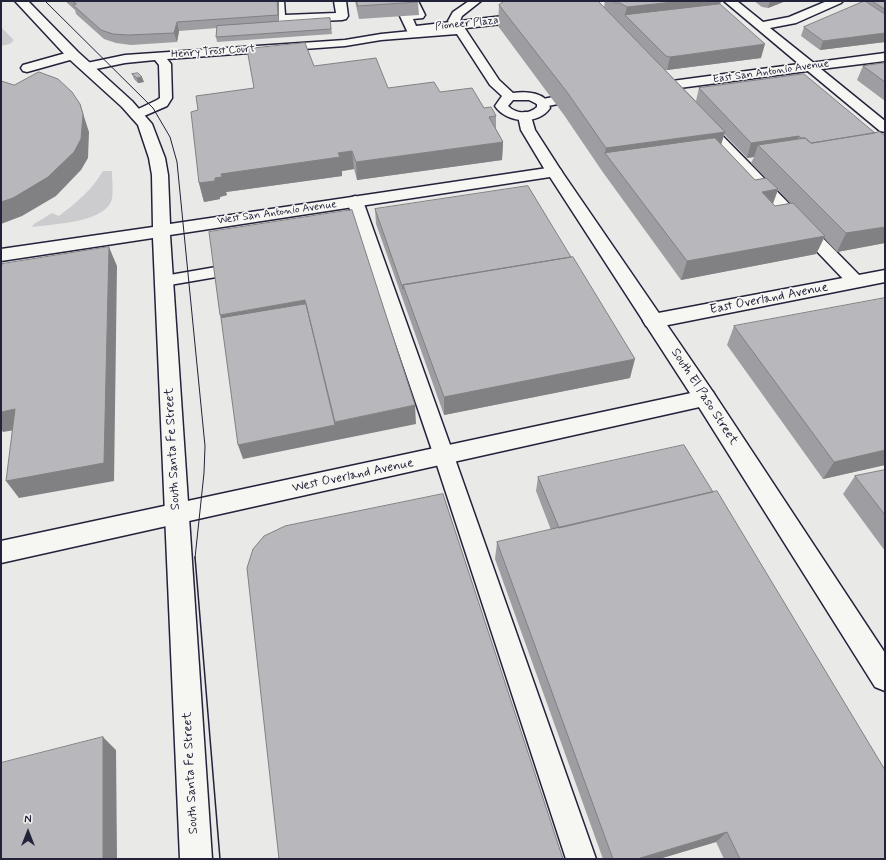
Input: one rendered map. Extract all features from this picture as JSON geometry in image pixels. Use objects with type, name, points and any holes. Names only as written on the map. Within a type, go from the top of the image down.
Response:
[{"type":"street","name":"South Santa Fe Street","points":[[21,1],[72,55],[145,124],[157,158],[160,175],[160,203],[163,230],[162,253],[196,859]]},
{"type":"street","points":[[278,1],[279,20],[342,16],[340,1]]},
{"type":"street","name":"Pioneer Plaza","points":[[412,1],[418,15],[406,16],[412,30],[458,28],[574,12],[564,1]]},
{"type":"street","points":[[730,1],[885,128]]},
{"type":"street","points":[[760,26],[792,20],[837,1]]},
{"type":"street","name":"East San Antonio Avenue","points":[[660,82],[810,67],[885,57]]},
{"type":"street","name":"South El Paso Street","points":[[525,116],[528,130],[554,172],[705,398],[885,677]]},
{"type":"street","name":"West San Antonio Avenue","points":[[1,255],[163,230],[293,217],[355,201],[554,172]]},
{"type":"street","name":"East Overland Avenue","points":[[653,321],[885,276]]},
{"type":"street","name":"West Overland Avenue","points":[[1,552],[705,398]]},
{"type":"lane","points":[[476,1],[457,14],[454,19],[458,28],[494,82],[510,97]]},
{"type":"lane","name":"Henry Trost Court","points":[[86,67],[125,59],[158,56],[345,44],[381,37],[458,28]]},
{"type":"lane","points":[[26,68],[72,55]]},
{"type":"lane","points":[[137,115],[162,104],[166,98],[165,64],[158,56]]},
{"type":"lane","points":[[660,82],[680,99]]},
{"type":"lane","points":[[527,96],[548,102],[542,112],[538,114],[525,116],[512,115],[503,110],[501,106],[502,103],[510,97],[527,96]]},
{"type":"lane","points":[[696,116],[856,282]]},
{"type":"lane","points":[[355,201],[444,456],[581,859]]},
{"type":"lane","points":[[164,281],[216,272]]},
{"type":"shaded area","points":[[1,27],[14,40],[10,44],[1,46]]},
{"type":"shaded area","points":[[103,171],[112,171],[112,199],[106,209],[87,218],[76,221],[32,227],[34,224],[52,213],[59,216],[89,190]]},
{"type":"building","points":[[72,1],[277,1],[278,15],[177,22],[174,33],[128,35],[113,34],[101,30],[73,5],[76,4]]},
{"type":"building","points":[[357,1],[418,1],[418,2],[358,6]]},
{"type":"building","points":[[505,1],[598,1],[725,132],[606,148],[567,92],[499,5]]},
{"type":"building","points":[[613,1],[682,1],[627,7]]},
{"type":"building","points":[[865,1],[885,14],[885,33],[823,41],[804,27]]},
{"type":"building","points":[[872,1],[885,1],[885,9]]},
{"type":"building","points":[[720,4],[765,44],[670,57],[666,56],[625,15]]},
{"type":"building","points":[[330,18],[331,29],[216,37],[217,26]]},
{"type":"building","points":[[305,43],[314,66],[376,58],[388,88],[434,82],[440,92],[472,88],[484,108],[491,107],[494,112],[496,116],[489,117],[503,142],[356,162],[352,151],[338,153],[340,157],[221,174],[222,177],[215,178],[215,181],[199,183],[191,112],[198,110],[196,96],[254,88],[247,49]]},
{"type":"building","points":[[885,63],[885,82],[863,66]]},
{"type":"building","points":[[39,72],[58,79],[72,92],[80,104],[83,114],[81,139],[74,152],[48,177],[13,198],[1,202],[1,81],[14,85]]},
{"type":"building","points":[[138,73],[142,77],[137,78],[132,74]]},
{"type":"building","points":[[804,74],[875,133],[811,143],[805,138],[801,138],[799,136],[751,143],[699,88]]},
{"type":"building","points":[[880,132],[885,136],[885,227],[846,233],[758,145],[805,138],[811,143]]},
{"type":"building","points":[[715,138],[755,180],[766,178],[778,189],[762,192],[775,206],[793,203],[825,236],[687,261],[605,153]]},
{"type":"building","points":[[528,186],[571,257],[403,285],[403,289],[375,209]]},
{"type":"building","points":[[352,210],[415,405],[335,422],[305,300],[220,315],[209,232]]},
{"type":"building","points":[[109,247],[104,463],[6,481],[15,409],[1,412],[2,264]]},
{"type":"building","points":[[573,257],[635,359],[444,397],[403,285]]},
{"type":"building","points":[[885,298],[885,450],[834,462],[734,326]]},
{"type":"building","points":[[306,304],[335,425],[238,445],[221,318]]},
{"type":"building","points":[[684,445],[713,492],[559,528],[538,477]]},
{"type":"building","points":[[885,470],[885,515],[855,476]]},
{"type":"building","points":[[717,491],[885,770],[885,859],[740,859],[727,832],[637,859],[613,859],[497,542]]},
{"type":"building","points":[[443,494],[563,859],[279,859],[247,568],[253,549],[264,536],[285,526]]},
{"type":"building","points":[[103,737],[103,859],[1,859],[1,763]]},
{"type":"tram line","points":[[45,1],[153,108],[170,137],[177,162],[205,446],[204,473],[195,558]]},
{"type":"tram line","points":[[195,558],[220,859]]}]
